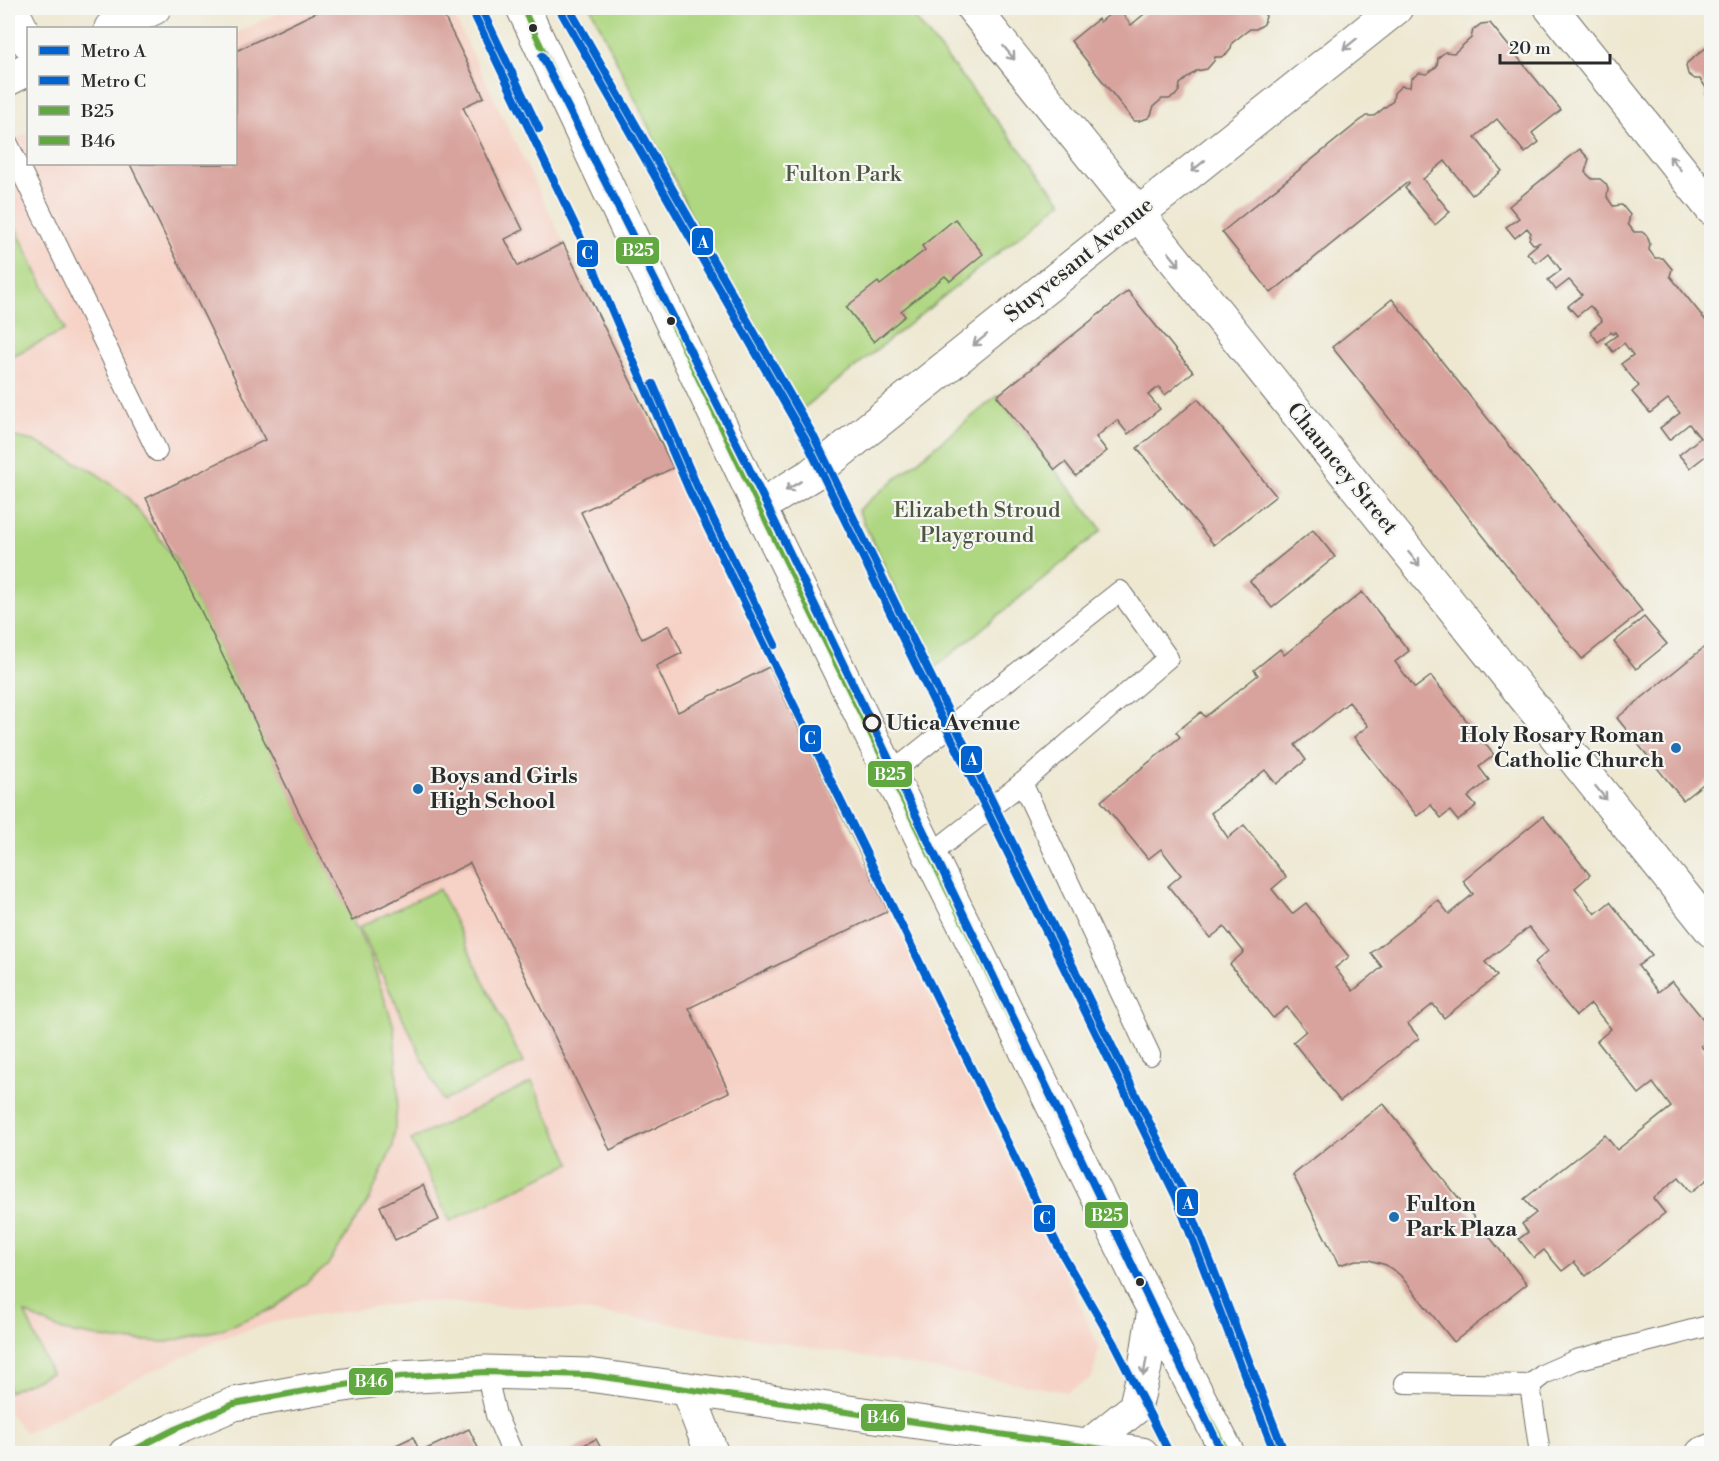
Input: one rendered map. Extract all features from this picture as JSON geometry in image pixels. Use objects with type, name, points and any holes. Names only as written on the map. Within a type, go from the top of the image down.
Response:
[{"type":"street","points":[[11,8],[27,40]]},
{"type":"street","points":[[113,27],[154,8]]},
{"type":"street","points":[[523,8],[759,507],[1154,1309],[1228,1454]]},
{"type":"street","name":"Chauncey Street","points":[[973,8],[1712,931]]},
{"type":"street","name":"Stuyvesant Avenue","points":[[759,507],[811,475],[1396,8]]},
{"type":"street","points":[[1551,8],[1712,209]]},
{"type":"street","points":[[8,79],[27,70]]},
{"type":"street","points":[[1088,1446],[1135,1408],[1145,1367],[1154,1309]]},
{"type":"street","points":[[124,1454],[174,1429],[234,1404],[400,1377],[486,1372],[588,1375],[1142,1454]]},
{"type":"street","points":[[687,1389],[712,1454]]},
{"type":"street","points":[[1702,1454],[1712,1450]]},
{"type":"lane","points":[[8,144],[157,451]]},
{"type":"lane","points":[[890,774],[1120,591],[1168,658],[1022,783],[930,855]]},
{"type":"lane","points":[[1022,783],[1150,1055]]},
{"type":"lane","points":[[1405,1383],[1530,1384],[1544,1374],[1576,1360],[1712,1325]]},
{"type":"lane","points":[[486,1372],[496,1415],[513,1454]]},
{"type":"lane","points":[[1530,1384],[1540,1454]]},
{"type":"shaded area","name":"Boys and Girls High School","points":[[288,8],[450,8],[1082,1309],[1099,1348],[1092,1378],[1067,1392],[650,1320],[576,1310],[419,1301],[279,1321],[221,1338],[26,1433],[8,1411],[8,143],[27,134],[27,165],[237,165],[237,33]]},
{"type":"green space","name":"Fulton Park","points":[[591,8],[907,8],[1062,202],[790,419]]},
{"type":"green space","points":[[8,212],[65,330],[8,358]]},
{"type":"green space","name":"Elizabeth Stroud Playground","points":[[997,396],[1102,530],[933,669],[858,510]]},
{"type":"green space","points":[[8,436],[34,441],[93,471],[126,495],[179,565],[370,956],[394,1027],[398,1095],[393,1146],[369,1200],[327,1266],[275,1308],[219,1330],[167,1342],[115,1340],[63,1331],[25,1313],[51,1373],[8,1392]]},
{"type":"green space","points":[[439,889],[523,1063],[443,1101],[359,927]]},
{"type":"green space","points":[[532,1082],[571,1163],[450,1221],[411,1140]]},
{"type":"building","points":[[325,8],[440,8],[484,97],[463,107],[523,230],[505,239],[518,266],[563,243],[673,468],[581,512],[642,639],[669,625],[682,653],[656,666],[678,712],[769,667],[888,911],[689,1008],[729,1092],[610,1150],[470,863],[352,921],[146,498],[265,440],[130,165],[237,165],[237,51]]},
{"type":"building","points":[[1118,8],[1131,25],[1149,10],[1148,8],[1259,8],[1266,16],[1264,24],[1256,29],[1250,29],[1232,43],[1227,54],[1215,57],[1207,69],[1196,71],[1180,84],[1175,96],[1162,99],[1154,106],[1148,118],[1134,121],[1071,41],[1098,19],[1100,22]]},
{"type":"building","points":[[1490,23],[1561,110],[1532,133],[1539,142],[1525,153],[1497,119],[1475,137],[1502,171],[1472,195],[1445,161],[1423,179],[1450,212],[1435,225],[1405,188],[1408,182],[1271,293],[1222,232],[1366,116],[1374,116],[1393,101],[1394,93],[1401,86],[1410,87],[1411,79],[1419,73],[1427,74],[1437,66],[1438,58],[1445,52],[1454,53],[1471,38],[1473,30],[1481,24]]},
{"type":"building","points":[[1712,43],[1712,103],[1706,97],[1707,89],[1700,79],[1695,79],[1688,74],[1686,66]]},
{"type":"building","points":[[1580,149],[1589,159],[1585,172],[1592,179],[1600,179],[1606,184],[1607,197],[1613,206],[1622,205],[1630,215],[1628,224],[1634,232],[1642,232],[1647,236],[1650,244],[1649,250],[1655,258],[1663,258],[1672,269],[1670,276],[1712,328],[1712,451],[1690,468],[1679,455],[1700,438],[1689,424],[1669,440],[1660,428],[1680,413],[1668,399],[1650,413],[1632,392],[1639,386],[1621,364],[1633,355],[1624,343],[1613,352],[1606,343],[1617,335],[1615,332],[1613,334],[1611,332],[1598,342],[1590,331],[1602,321],[1592,308],[1590,306],[1577,316],[1568,306],[1582,295],[1569,280],[1556,290],[1548,280],[1561,270],[1548,253],[1536,263],[1527,253],[1539,243],[1533,244],[1529,239],[1531,233],[1527,228],[1515,238],[1506,227],[1519,218],[1509,206]]},
{"type":"building","points":[[955,219],[983,254],[950,281],[945,276],[901,311],[905,316],[874,342],[846,307],[878,282],[880,285],[925,250],[922,246]]},
{"type":"building","points":[[1128,291],[1193,372],[1165,395],[1159,387],[1148,395],[1160,409],[1128,434],[1117,420],[1096,437],[1107,451],[1076,476],[1065,462],[1055,470],[997,396]]},
{"type":"building","points":[[1392,299],[1642,611],[1582,659],[1332,347]]},
{"type":"building","points":[[1198,399],[1276,496],[1214,545],[1137,448]]},
{"type":"building","points":[[1313,530],[1335,557],[1272,608],[1250,581]]},
{"type":"building","points":[[1362,592],[1409,651],[1395,662],[1415,688],[1431,676],[1494,755],[1479,767],[1489,780],[1468,797],[1476,806],[1458,821],[1450,811],[1441,818],[1431,805],[1417,816],[1354,737],[1368,726],[1349,702],[1295,745],[1306,760],[1276,784],[1265,770],[1211,813],[1228,838],[1244,825],[1286,877],[1272,889],[1292,914],[1306,903],[1349,957],[1335,968],[1353,991],[1382,967],[1371,953],[1438,900],[1449,914],[1473,894],[1463,881],[1543,816],[1590,875],[1575,888],[1595,914],[1610,902],[1652,955],[1638,966],[1658,992],[1672,981],[1712,1030],[1712,1037],[1701,1046],[1712,1059],[1712,1176],[1691,1192],[1679,1177],[1653,1198],[1665,1213],[1586,1276],[1574,1262],[1562,1271],[1544,1250],[1534,1258],[1519,1239],[1528,1232],[1522,1224],[1536,1213],[1524,1199],[1605,1135],[1617,1150],[1671,1107],[1653,1083],[1639,1094],[1597,1041],[1611,1029],[1591,1004],[1576,1016],[1534,963],[1548,951],[1529,927],[1485,962],[1497,976],[1444,1018],[1433,1004],[1408,1024],[1419,1038],[1340,1101],[1293,1042],[1306,1031],[1287,1007],[1273,1018],[1230,964],[1244,952],[1224,927],[1210,938],[1168,886],[1181,875],[1161,849],[1148,859],[1101,801],[1180,737],[1176,732],[1201,712],[1205,717],[1258,675],[1254,670],[1280,649],[1284,655]]},
{"type":"building","points":[[1644,617],[1667,644],[1636,669],[1614,642]]},
{"type":"building","name":"Holy Rosary Roman Catholic Church","points":[[1712,641],[1712,777],[1683,800],[1617,718]]},
{"type":"building","name":"Fulton Park Plaza","points":[[1383,1103],[1527,1284],[1454,1342],[1400,1275],[1386,1265],[1369,1260],[1356,1260],[1339,1265],[1293,1175]]},
{"type":"building","points":[[423,1185],[439,1220],[395,1240],[380,1206]]},
{"type":"building","points":[[469,1429],[481,1454],[377,1454],[413,1437],[420,1452]]},
{"type":"building","points":[[596,1439],[604,1454],[565,1454]]},
{"type":"metro line","name":"A","points":[[481,8],[539,129]]},
{"type":"metro line","name":"A","points":[[569,8],[813,435],[1184,1193],[1285,1454]]},
{"type":"metro line","name":"C","points":[[473,12],[576,227],[689,490],[1060,1250],[1114,1344],[1170,1454]]},
{"type":"metro line","name":"C","points":[[561,12],[805,439],[1176,1197],[1275,1454]]},
{"type":"metro line","name":"A","points":[[542,56],[746,462],[1223,1454]]},
{"type":"metro line","name":"A","points":[[653,384],[697,486],[775,645]]},
{"type":"transit line","name":"B25","points":[[523,8],[759,507],[1139,1281],[1228,1454]]},
{"type":"transit line","name":"B46","points":[[126,1454],[175,1429],[234,1404],[400,1377],[486,1372],[589,1375],[1138,1454]]},
{"type":"place","name":"Utica Avenue","points":[[872,723]]},
{"type":"place","name":"Holy Rosary Roman Catholic Church","points":[[1676,748]]},
{"type":"place","name":"Boys and Girls High School","points":[[418,789]]},
{"type":"place","name":"Fulton Park Plaza","points":[[1394,1217]]}]
